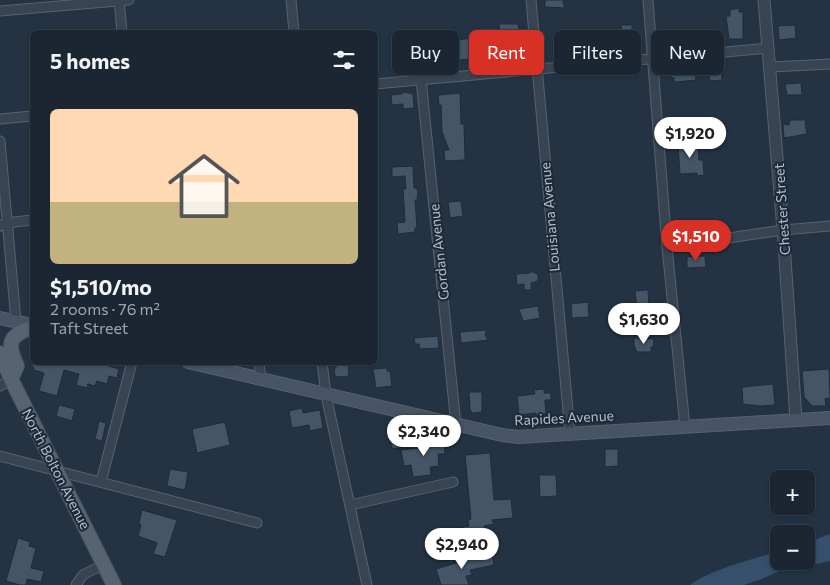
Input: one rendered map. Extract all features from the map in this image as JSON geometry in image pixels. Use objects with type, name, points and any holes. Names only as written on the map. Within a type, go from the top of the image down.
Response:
[{"type":"main road","points":[[0,318],[30,326]]},
{"type":"main road","points":[[6,382],[17,366],[10,344],[14,336],[30,328]]},
{"type":"main road","name":"North Bolton Avenue","points":[[0,353],[6,382],[57,471],[114,585]]},
{"type":"main road","name":"Rapides Avenue","points":[[200,365],[502,436],[518,437],[830,418]]},
{"type":"street","points":[[119,0],[122,30]]},
{"type":"street","points":[[0,11],[129,0]]},
{"type":"street","points":[[291,0],[294,30]]},
{"type":"street","name":"Louisiana Avenue","points":[[531,0],[534,30]]},
{"type":"street","points":[[648,0],[651,35]]},
{"type":"street","name":"Chester Street","points":[[764,0],[784,230],[796,419]]},
{"type":"street","points":[[724,52],[768,48]]},
{"type":"street","points":[[544,68],[651,59]]},
{"type":"street","points":[[771,68],[830,64]]},
{"type":"street","points":[[378,84],[474,75]]},
{"type":"street","name":"Louisiana Avenue","points":[[538,75],[570,433]]},
{"type":"street","points":[[654,75],[667,247],[685,426]]},
{"type":"street","name":"Gordan Avenue","points":[[422,80],[456,426]]},
{"type":"street","points":[[0,119],[30,116]]},
{"type":"street","points":[[0,141],[3,224],[16,322]]},
{"type":"street","points":[[3,224],[30,220]]},
{"type":"street","points":[[667,247],[784,230],[830,226]]},
{"type":"street","points":[[102,482],[131,365]]},
{"type":"street","points":[[259,365],[261,380]]},
{"type":"street","points":[[322,365],[326,395],[367,585]]},
{"type":"street","points":[[0,456],[257,523]]},
{"type":"street","points":[[350,505],[453,482]]},
{"type":"street","points":[[76,585],[83,575],[104,564]]},
{"type":"water","points":[[830,534],[830,561],[815,564],[815,540]]},
{"type":"water","points":[[770,554],[770,570],[782,570],[744,585],[690,585],[708,574]]},
{"type":"building","points":[[545,0],[563,0],[565,8],[545,7]]},
{"type":"building","points":[[739,8],[739,12],[743,12],[743,39],[729,39],[726,16],[730,16],[730,10]]},
{"type":"building","points":[[499,24],[518,24],[519,30],[500,30]]},
{"type":"building","points":[[621,25],[632,25],[632,30],[621,30]]},
{"type":"building","points":[[795,25],[796,38],[779,40],[778,26]]},
{"type":"building","points":[[469,38],[469,59],[459,60],[459,40]]},
{"type":"building","points":[[670,75],[695,75],[696,80],[676,82]]},
{"type":"building","points":[[709,75],[721,75],[722,80],[710,81]]},
{"type":"building","points":[[801,83],[802,95],[787,95],[785,84]]},
{"type":"building","points":[[405,92],[413,94],[414,108],[403,109],[403,104],[392,105],[391,95]]},
{"type":"building","points":[[460,93],[461,124],[464,124],[465,160],[445,161],[444,150],[449,150],[442,132],[441,105],[439,105],[438,95]]},
{"type":"building","points":[[790,120],[806,120],[807,134],[784,138],[783,124],[789,125]]},
{"type":"building","points":[[698,143],[699,160],[703,160],[704,175],[697,176],[697,173],[680,174],[678,144]]},
{"type":"building","points":[[413,166],[414,188],[418,191],[417,200],[415,200],[417,228],[415,228],[415,232],[398,234],[397,223],[405,222],[403,189],[406,189],[405,176],[392,177],[392,167]]},
{"type":"building","points":[[461,201],[463,216],[450,218],[448,202]]},
{"type":"building","points":[[705,256],[706,267],[687,268],[687,257]]},
{"type":"building","points":[[530,271],[538,274],[538,281],[531,283],[531,290],[524,290],[524,284],[517,285],[516,274],[530,273]]},
{"type":"building","points":[[648,290],[649,308],[637,310],[635,291]]},
{"type":"building","points":[[588,302],[589,317],[572,318],[571,304]]},
{"type":"building","points":[[538,306],[540,318],[523,321],[519,309]]},
{"type":"building","points":[[487,330],[485,335],[488,340],[461,343],[460,332]]},
{"type":"building","points":[[438,336],[439,348],[420,349],[419,344],[415,344],[414,338]]},
{"type":"building","points":[[634,338],[654,339],[651,352],[637,352]]},
{"type":"building","points":[[32,365],[105,365],[119,369],[117,378],[109,376],[107,384],[97,381],[95,386],[88,384],[87,388],[76,385],[79,374],[64,370],[57,396],[39,391],[44,373],[34,370]]},
{"type":"building","points":[[336,365],[348,365],[349,376],[335,376],[334,369]]},
{"type":"building","points":[[387,368],[387,371],[390,371],[392,386],[376,388],[373,369]]},
{"type":"building","points":[[829,369],[830,398],[825,399],[826,406],[812,406],[804,397],[802,371]]},
{"type":"building","points":[[773,384],[775,405],[743,404],[742,387]]},
{"type":"building","points":[[544,389],[544,393],[551,393],[551,400],[545,400],[546,414],[519,415],[517,396],[535,394],[534,390]]},
{"type":"building","points":[[469,392],[482,392],[482,412],[473,413],[470,410]]},
{"type":"building","points":[[59,405],[75,409],[72,421],[56,416]]},
{"type":"building","points":[[302,408],[303,413],[320,410],[323,428],[310,431],[309,425],[292,428],[289,411]]},
{"type":"building","points":[[99,421],[106,423],[102,441],[95,439]]},
{"type":"building","points":[[225,422],[230,445],[197,453],[192,429]]},
{"type":"building","points":[[401,429],[405,447],[392,449],[389,432]]},
{"type":"building","points":[[433,434],[434,443],[444,441],[445,454],[438,454],[439,466],[430,467],[431,475],[413,477],[411,465],[404,466],[401,450],[427,447],[426,435]]},
{"type":"building","points":[[605,449],[618,449],[618,466],[605,467]]},
{"type":"building","points":[[490,453],[494,500],[511,499],[513,518],[492,520],[494,524],[484,526],[485,532],[450,538],[448,530],[469,526],[468,520],[471,519],[465,455]]},
{"type":"building","points":[[170,469],[188,472],[185,490],[167,486]]},
{"type":"building","points":[[539,475],[556,475],[557,496],[540,497]]},
{"type":"building","points":[[142,510],[177,520],[165,557],[153,554],[157,543],[138,536]]},
{"type":"building","points":[[18,538],[30,542],[29,546],[36,548],[31,568],[44,571],[41,582],[27,579],[26,585],[20,585],[6,581]]},
{"type":"building","points":[[492,555],[494,565],[470,570],[472,575],[466,576],[469,585],[441,585],[436,569],[456,563],[456,560],[467,557],[468,560]]}]
